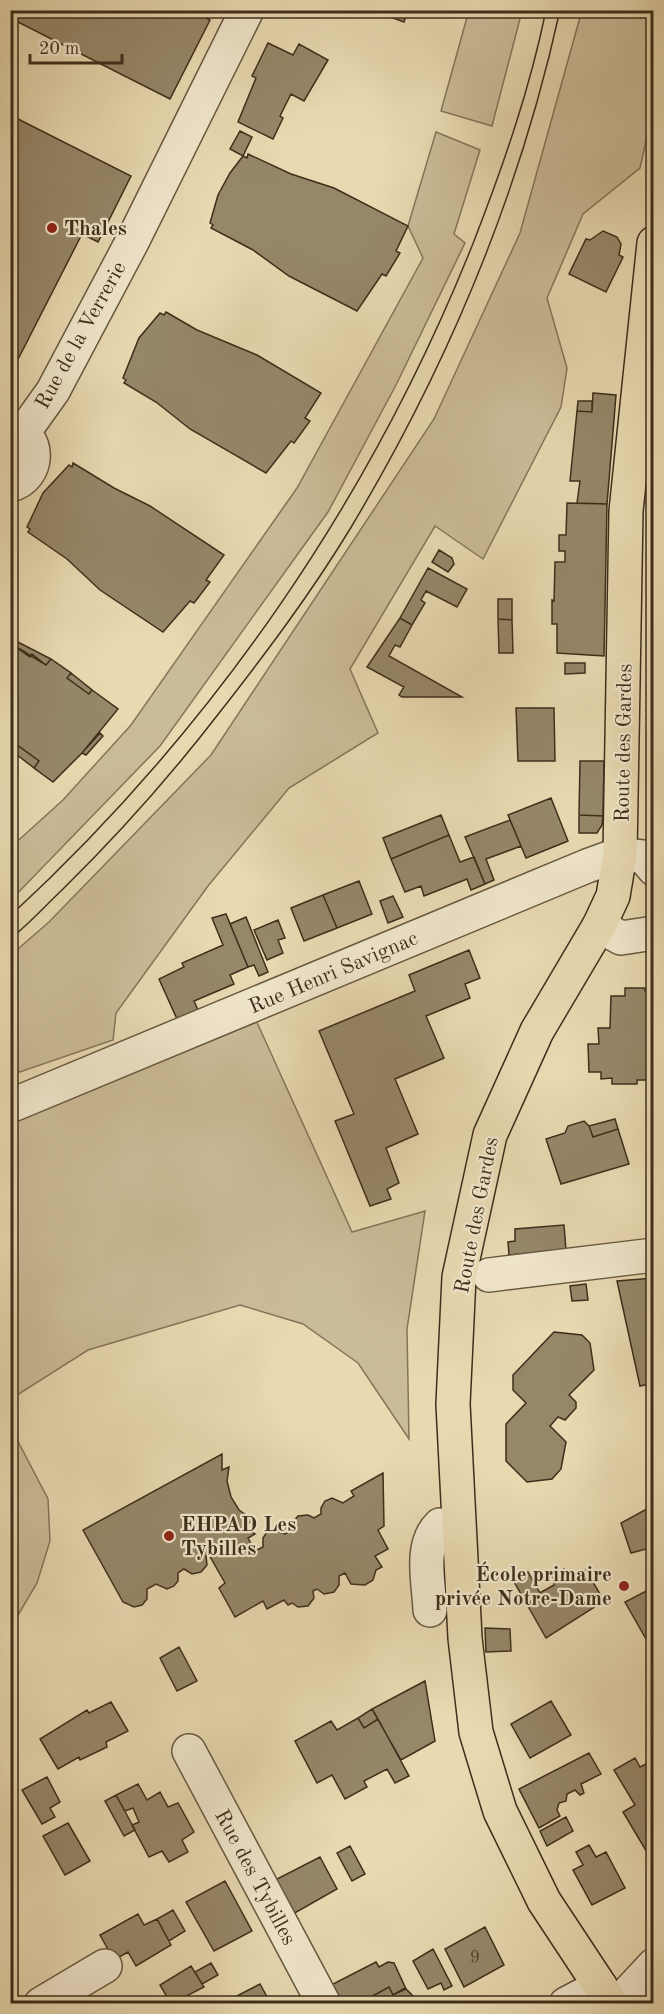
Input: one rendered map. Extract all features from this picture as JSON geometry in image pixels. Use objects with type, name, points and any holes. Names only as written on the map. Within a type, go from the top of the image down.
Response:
[{"type":"main road","name":"Route des Gardes","points":[[609,1998],[544,1901],[500,1810],[476,1731],[465,1638],[436,1525],[453,1404],[459,1277],[489,1135],[537,1031],[599,926],[612,896],[620,854],[626,511],[654,243]]},
{"type":"street","name":"Rue de la Verrerie","points":[[17,430],[52,391],[133,240],[247,10]]},
{"type":"street","points":[[10,485],[27,477],[33,466],[34,454],[31,443],[17,430]]},
{"type":"street","points":[[620,854],[644,857],[654,868]]},
{"type":"street","name":"Rue Henri Savignac","points":[[10,1106],[620,854]]},
{"type":"street","points":[[599,926],[621,938],[654,933]]},
{"type":"street","points":[[489,1275],[654,1256]]},
{"type":"street","points":[[430,1610],[427,1550],[436,1525]]},
{"type":"street","name":"Rue des Tybilles","points":[[189,1751],[324,2004]]},
{"type":"street","points":[[566,2004],[609,1998],[654,1965]]},
{"type":"street","points":[[41,2004],[105,1966]]},
{"type":"shaded area","points":[[469,10],[522,11],[492,126],[441,111]]},
{"type":"shaded area","points":[[582,10],[653,11],[653,109],[640,168],[583,214],[547,298],[567,368],[561,407],[483,559],[435,526],[350,669],[378,733],[289,788],[208,886],[116,1013],[113,1040],[11,1075],[11,955],[49,922],[211,755],[434,419],[520,233]]},
{"type":"shaded area","points":[[436,132],[480,150],[454,234],[465,243],[396,385],[328,512],[160,746],[11,900],[11,847],[63,800],[131,725],[297,488],[423,258],[408,226]]},
{"type":"shaded area","points":[[255,1018],[352,1232],[425,1211],[407,1329],[409,1439],[358,1363],[303,1324],[240,1305],[88,1350],[11,1399],[11,1121]]},
{"type":"shaded area","points":[[11,1428],[48,1499],[50,1541],[37,1583],[11,1627]]},
{"type":"building","points":[[10,10],[192,10],[210,20],[170,99],[10,18]]},
{"type":"building","points":[[371,10],[408,10],[404,22]]},
{"type":"building","points":[[268,43],[293,55],[299,44],[328,60],[304,101],[291,94],[280,116],[283,118],[273,139],[238,122],[256,78],[252,76]]},
{"type":"building","points":[[16,118],[131,176],[98,242],[82,234],[10,375],[10,123]]},
{"type":"building","points":[[240,131],[252,137],[243,156],[230,149]]},
{"type":"building","points":[[248,154],[291,174],[334,188],[408,226],[396,251],[400,253],[386,276],[382,274],[357,311],[289,276],[253,250],[211,228],[213,225],[210,223],[218,195],[230,173],[243,156],[247,158]]},
{"type":"building","points":[[603,231],[617,237],[621,244],[619,255],[623,257],[606,292],[569,274],[586,239],[590,240]]},
{"type":"building","points":[[166,312],[197,330],[257,355],[321,393],[305,418],[310,421],[294,443],[291,441],[266,473],[190,429],[156,402],[124,383],[126,380],[123,378],[139,338],[160,313],[164,315]]},
{"type":"building","points":[[593,393],[616,395],[607,504],[577,503],[580,481],[570,481],[577,411],[592,412]]},
{"type":"building","points":[[578,401],[592,401],[592,412],[577,411]]},
{"type":"building","points":[[73,463],[114,488],[150,506],[224,555],[206,580],[210,582],[194,603],[190,601],[163,632],[100,590],[67,559],[28,532],[30,529],[27,527],[43,493],[69,465],[72,467]]},
{"type":"building","points":[[567,503],[607,504],[604,656],[557,653],[557,624],[552,624],[552,600],[554,601],[555,562],[565,562],[565,551],[559,551],[559,535],[566,535]]},
{"type":"building","points":[[439,550],[452,558],[454,564],[448,572],[432,562]]},
{"type":"building","points":[[428,568],[467,589],[457,607],[426,591],[421,600],[425,603],[412,625],[400,618]]},
{"type":"building","points":[[498,599],[512,599],[512,620],[498,619]]},
{"type":"building","points":[[400,618],[412,625],[400,647],[395,645],[389,656],[462,697],[402,697],[399,695],[404,687],[367,667]]},
{"type":"building","points":[[498,619],[512,620],[513,653],[499,653]]},
{"type":"building","points":[[10,638],[51,659],[46,665],[32,654],[30,657],[10,643]]},
{"type":"building","points":[[10,643],[46,665],[51,659],[71,673],[67,678],[89,694],[92,690],[118,709],[82,753],[53,782],[34,768],[39,761],[17,745],[10,750]]},
{"type":"building","points":[[565,663],[585,663],[585,673],[565,674]]},
{"type":"building","points":[[71,673],[92,690],[89,694],[67,678]]},
{"type":"building","points":[[516,708],[554,708],[555,761],[518,761]]},
{"type":"building","points":[[100,733],[103,736],[86,755],[82,753]]},
{"type":"building","points":[[17,745],[39,761],[34,768],[12,751]]},
{"type":"building","points":[[580,761],[604,761],[603,816],[579,815]]},
{"type":"building","points":[[551,798],[568,841],[526,858],[508,815]]},
{"type":"building","points":[[441,815],[449,835],[391,859],[383,838]]},
{"type":"building","points":[[579,815],[603,816],[602,825],[597,833],[579,833]]},
{"type":"building","points":[[510,820],[521,846],[486,859],[494,880],[485,884],[465,837]]},
{"type":"building","points":[[449,835],[460,862],[474,857],[485,884],[471,890],[467,879],[424,896],[421,886],[405,892],[391,859]]},
{"type":"building","points":[[359,881],[372,914],[337,928],[323,895]]},
{"type":"building","points":[[323,895],[337,928],[304,941],[291,908]]},
{"type":"building","points":[[393,896],[403,917],[388,923],[380,901]]},
{"type":"building","points":[[226,914],[248,967],[230,975],[234,984],[194,1001],[198,1010],[177,1019],[159,979],[184,967],[182,963],[223,945],[212,918]]},
{"type":"building","points":[[246,917],[268,972],[259,976],[254,965],[248,967],[230,924]]},
{"type":"building","points":[[278,920],[285,938],[278,940],[283,953],[267,960],[254,930]]},
{"type":"building","points":[[469,950],[480,978],[465,984],[470,998],[426,1016],[444,1058],[395,1079],[418,1134],[386,1148],[399,1183],[387,1189],[391,1199],[370,1206],[335,1121],[354,1114],[319,1031],[415,991],[409,975]]},
{"type":"building","points":[[625,988],[645,988],[645,991],[654,991],[654,1080],[637,1080],[637,1084],[612,1084],[612,1078],[601,1079],[601,1072],[589,1072],[588,1044],[599,1044],[598,1028],[610,1028],[611,996],[625,996]]},
{"type":"building","points":[[615,1119],[618,1129],[593,1137],[589,1126]]},
{"type":"building","points":[[584,1121],[589,1126],[593,1137],[618,1129],[629,1164],[561,1184],[546,1139],[565,1133],[568,1126]]},
{"type":"building","points":[[564,1225],[566,1250],[509,1255],[508,1242],[515,1241],[515,1229]]},
{"type":"building","points":[[654,1278],[654,1383],[640,1386],[617,1281]]},
{"type":"building","points":[[586,1284],[588,1300],[572,1301],[570,1286]]},
{"type":"building","points":[[554,1332],[582,1335],[590,1343],[594,1370],[569,1395],[576,1402],[576,1408],[565,1420],[558,1417],[550,1426],[566,1442],[561,1469],[552,1479],[527,1482],[506,1461],[506,1424],[526,1403],[513,1390],[513,1375]]},
{"type":"building","name":"EHPAD Les Tybilles","points":[[222,1454],[222,1470],[229,1467],[227,1481],[231,1497],[239,1510],[253,1520],[244,1527],[255,1534],[248,1538],[255,1551],[263,1547],[263,1538],[267,1532],[274,1530],[285,1534],[293,1530],[293,1522],[298,1516],[308,1515],[314,1518],[321,1514],[325,1501],[332,1498],[343,1503],[354,1496],[351,1491],[383,1473],[384,1526],[378,1530],[388,1549],[375,1556],[382,1567],[376,1570],[373,1580],[365,1585],[351,1584],[345,1573],[339,1576],[339,1585],[334,1592],[324,1594],[317,1589],[313,1591],[314,1598],[308,1606],[298,1607],[292,1603],[288,1605],[284,1600],[267,1609],[263,1601],[235,1617],[219,1588],[225,1583],[209,1555],[206,1556],[207,1565],[201,1572],[192,1574],[184,1569],[178,1573],[178,1581],[174,1586],[167,1589],[156,1584],[147,1589],[147,1599],[142,1605],[134,1607],[123,1602],[83,1530]]},
{"type":"building","points":[[654,1505],[654,1547],[631,1553],[621,1523]]},
{"type":"building","points":[[564,1569],[573,1577],[586,1570],[604,1601],[546,1638],[525,1601],[554,1585],[553,1576]]},
{"type":"building","points":[[528,1572],[540,1593],[525,1601],[513,1580]]},
{"type":"building","points":[[654,1587],[654,1653],[625,1602]]},
{"type":"building","points":[[485,1628],[510,1629],[511,1651],[486,1652]]},
{"type":"building","points":[[179,1647],[197,1681],[177,1691],[160,1658]]},
{"type":"building","points":[[425,1681],[435,1741],[401,1760],[372,1709]]},
{"type":"building","points":[[551,1701],[571,1735],[530,1758],[511,1724]]},
{"type":"building","points":[[111,1702],[128,1731],[106,1742],[107,1747],[80,1760],[79,1757],[58,1769],[40,1739],[87,1710],[89,1713]]},
{"type":"building","points":[[372,1709],[378,1719],[364,1728],[358,1718]]},
{"type":"building","points":[[358,1718],[364,1728],[378,1719],[409,1776],[395,1783],[387,1769],[364,1781],[367,1787],[345,1799],[332,1775],[317,1783],[295,1741],[331,1721],[337,1730]]},
{"type":"building","points":[[589,1753],[601,1774],[581,1784],[584,1793],[580,1795],[575,1790],[567,1794],[566,1801],[559,1803],[557,1810],[560,1816],[539,1828],[519,1789]]},
{"type":"building","points":[[635,1758],[640,1767],[654,1760],[654,1864],[623,1812],[635,1805],[614,1770]]},
{"type":"building","points":[[47,1777],[60,1802],[50,1808],[55,1817],[42,1824],[22,1790]]},
{"type":"building","points":[[138,1784],[147,1800],[160,1792],[168,1807],[178,1803],[194,1832],[182,1840],[188,1852],[169,1862],[162,1851],[149,1857],[132,1825],[139,1822],[133,1808],[125,1811],[116,1795]]},
{"type":"building","points":[[116,1795],[135,1830],[124,1836],[105,1801]]},
{"type":"building","points":[[566,1817],[573,1831],[547,1846],[540,1831]]},
{"type":"building","points":[[68,1823],[90,1861],[65,1875],[43,1836]]},
{"type":"building","points":[[589,1845],[596,1857],[606,1852],[625,1888],[592,1905],[573,1870],[583,1865],[576,1852]]},
{"type":"building","points":[[350,1846],[365,1874],[352,1881],[337,1853]]},
{"type":"building","points":[[320,1857],[337,1889],[293,1914],[275,1880]]},
{"type":"building","points":[[225,1881],[252,1931],[214,1951],[186,1902]]},
{"type":"building","points":[[173,1910],[185,1931],[169,1941],[157,1919]]},
{"type":"building","points":[[138,1914],[144,1925],[157,1919],[171,1945],[136,1966],[128,1952],[114,1960],[100,1935]]},
{"type":"building","points":[[485,1927],[504,1965],[464,1987],[445,1949]]},
{"type":"building","points":[[433,1949],[452,1986],[444,1990],[441,1983],[428,1989],[413,1961]]},
{"type":"building","points":[[376,1962],[379,1967],[388,1962],[394,1963],[406,1989],[393,1995],[389,1987],[358,2004],[340,2004],[331,1985]]},
{"type":"building","points":[[211,1963],[218,1975],[202,1984],[195,1972]]},
{"type":"building","points":[[191,1966],[204,1987],[171,2004],[160,1985]]},
{"type":"building","points":[[260,1984],[271,2004],[229,2004],[227,2001]]},
{"type":"building","points":[[389,1987],[393,1995],[405,1988],[418,2001],[414,2004],[358,2004]]},
{"type":"tram line","points":[[10,916],[84,844],[154,767],[220,688],[280,604],[336,518],[387,428],[433,336],[474,241],[515,127],[540,40],[546,10]]},
{"type":"tram line","points":[[10,939],[103,848],[180,762],[286,625],[350,529],[418,406],[476,278],[524,146],[560,10]]},
{"type":"place","name":"Thales","points":[[52,228]]},
{"type":"place","name":"EHPAD Les Tybilles","points":[[169,1536]]},
{"type":"place","name":"École primaire privée Notre-Dame","points":[[624,1586]]}]
